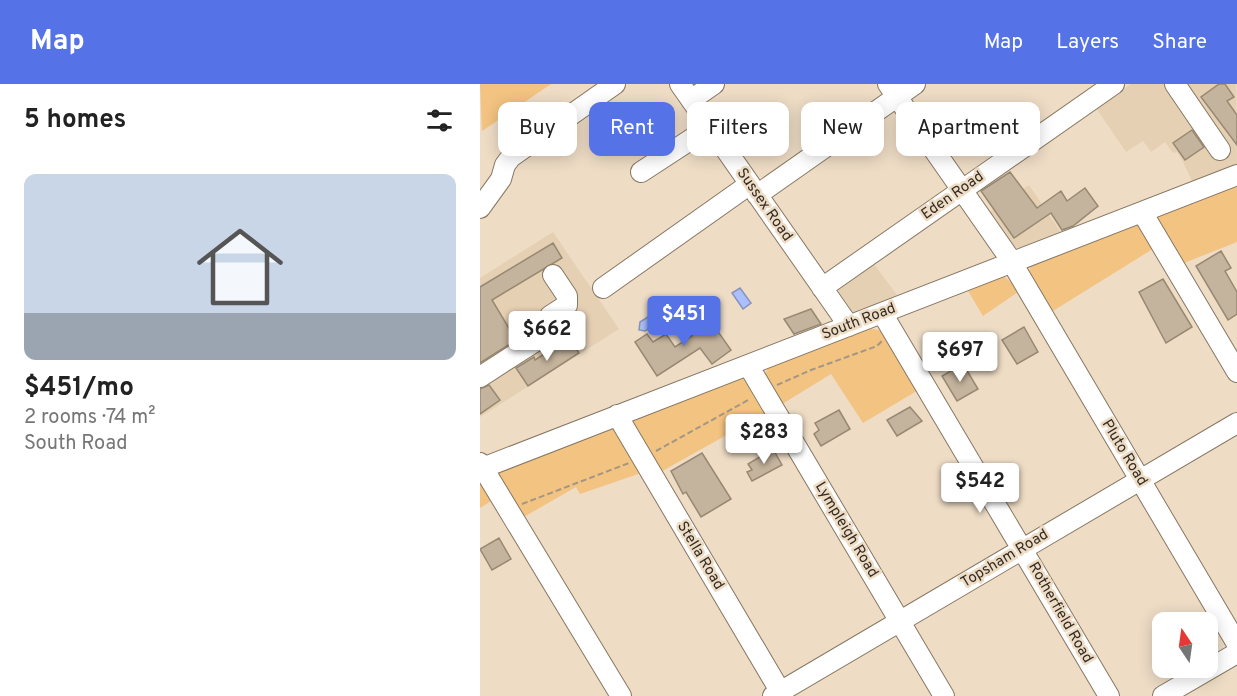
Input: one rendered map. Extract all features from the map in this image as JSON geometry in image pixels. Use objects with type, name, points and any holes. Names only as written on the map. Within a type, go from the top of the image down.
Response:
[{"type":"street","points":[[480,208],[501,179],[505,165],[511,157],[615,84]]},
{"type":"street","points":[[686,92],[714,84]]},
{"type":"street","points":[[603,288],[754,189],[892,90],[915,84]]},
{"type":"street","name":"Eden Road","points":[[822,288],[1114,84]]},
{"type":"street","points":[[1175,84],[1220,150]]},
{"type":"street","name":"Pluto Road","points":[[892,90],[1012,262],[1237,644]]},
{"type":"street","points":[[641,172],[687,142]]},
{"type":"street","name":"Sussex Road","points":[[731,156],[849,326]]},
{"type":"street","name":"South Road","points":[[481,467],[1237,175]]},
{"type":"street","points":[[1142,212],[1237,372]]},
{"type":"street","points":[[480,378],[539,339],[550,316],[567,305],[567,296],[553,275]]},
{"type":"street","name":"Rotherfield Road","points":[[882,313],[1109,696]]},
{"type":"street","name":"Lympleigh Road","points":[[748,365],[944,696]]},
{"type":"street","name":"Stella Road","points":[[617,416],[779,695]]},
{"type":"street","name":"Topsham Road","points":[[779,695],[1022,548],[1237,423]]},
{"type":"street","points":[[481,467],[502,497],[621,696]]},
{"type":"street","points":[[1163,696],[1237,652]]},
{"type":"path","points":[[502,497],[523,504],[642,458],[764,392],[811,370],[877,346],[885,337]]},
{"type":"shaded area","points":[[480,84],[551,84],[525,102],[498,102],[498,120],[482,131]]},
{"type":"shaded area","points":[[1131,84],[1164,84],[1168,90],[1175,84],[1236,84],[1237,166],[1193,183],[1177,152],[1173,153],[1165,142],[1151,152],[1143,141],[1126,152],[1096,108]]},
{"type":"shaded area","points":[[1237,183],[1237,242],[1179,265],[1155,223],[1155,215]]},
{"type":"shaded area","points":[[1029,185],[1062,234],[1023,249],[1011,246],[989,212]]},
{"type":"shaded area","points":[[1138,223],[1156,247],[1048,314],[1027,277],[1031,266]]},
{"type":"shaded area","points":[[553,232],[619,329],[480,417],[480,278]]},
{"type":"shaded area","points":[[873,263],[900,299],[860,313],[853,312],[837,289]]},
{"type":"shaded area","points":[[1002,275],[1021,290],[983,316],[967,289]]},
{"type":"shaded area","points":[[869,328],[882,331],[920,389],[863,423],[831,374],[779,406],[764,376],[768,368]]},
{"type":"shaded area","points":[[742,377],[766,413],[657,474],[632,419]]},
{"type":"shaded area","points":[[613,427],[644,472],[580,494],[576,487],[522,518],[497,472]]},
{"type":"shaded area","points":[[480,478],[496,498],[480,508]]},
{"type":"water","points":[[740,288],[751,303],[743,309],[732,293]]},
{"type":"water","points":[[651,315],[658,317],[657,323],[645,331],[639,330],[640,322]]},
{"type":"building","points":[[1219,84],[1225,84],[1234,97],[1227,101],[1237,115],[1237,145],[1201,97]]},
{"type":"building","points":[[1192,130],[1204,147],[1185,160],[1173,143]]},
{"type":"building","points":[[1010,172],[1037,208],[1061,191],[1067,201],[1085,188],[1098,206],[1073,226],[1062,230],[1051,213],[1014,238],[981,191]]},
{"type":"building","points":[[553,243],[562,258],[492,300],[516,340],[480,363],[480,287]]},
{"type":"building","points":[[1221,251],[1231,268],[1225,271],[1237,292],[1237,314],[1228,320],[1196,266]]},
{"type":"building","points":[[1163,279],[1192,327],[1166,343],[1139,292]]},
{"type":"building","points":[[811,309],[821,324],[794,334],[784,319]]},
{"type":"building","points":[[707,316],[731,350],[712,364],[700,348],[657,376],[635,342],[647,334],[653,342],[666,334],[675,347],[692,336],[688,330]]},
{"type":"building","points":[[1024,327],[1038,352],[1017,364],[1002,340]]},
{"type":"building","points":[[569,338],[579,353],[528,386],[516,368],[534,357],[535,360]]},
{"type":"building","points":[[963,364],[978,389],[957,401],[942,376]]},
{"type":"building","points":[[489,385],[500,400],[480,414],[480,389]]},
{"type":"building","points":[[910,407],[922,421],[897,436],[887,420]]},
{"type":"building","points":[[839,410],[850,429],[821,446],[814,434],[819,430],[815,423]]},
{"type":"building","points":[[773,449],[782,465],[752,481],[747,472],[752,470],[748,464]]},
{"type":"building","points":[[702,453],[731,499],[701,517],[686,492],[683,494],[671,471]]},
{"type":"building","points":[[499,538],[511,559],[492,570],[480,549]]}]
